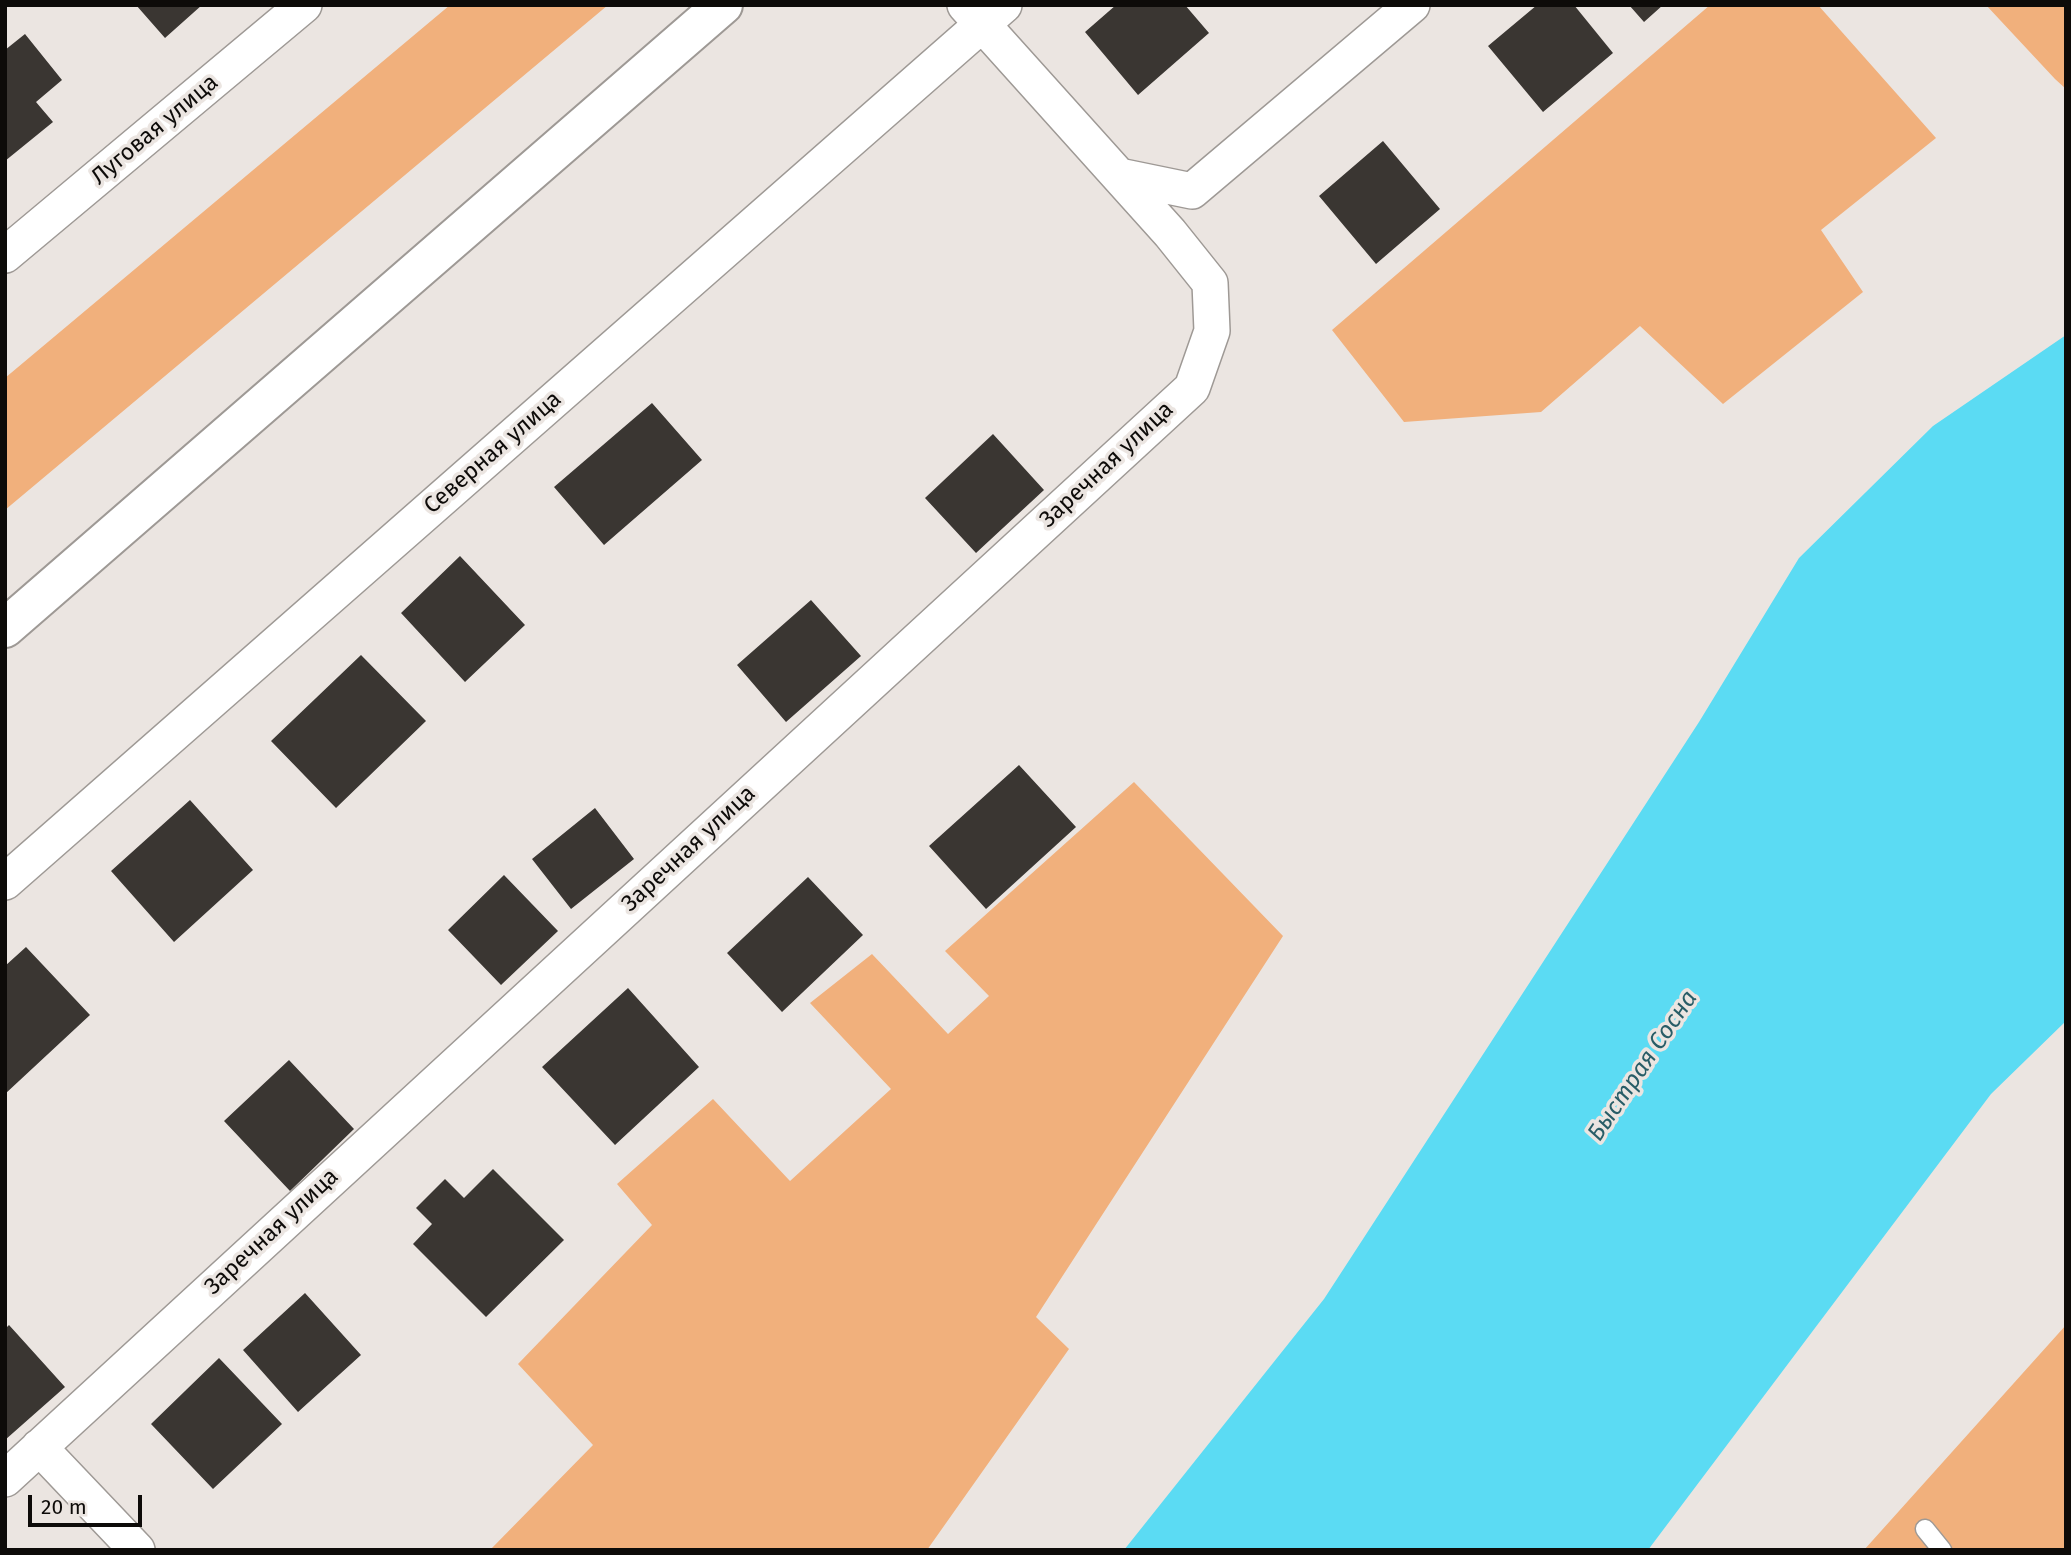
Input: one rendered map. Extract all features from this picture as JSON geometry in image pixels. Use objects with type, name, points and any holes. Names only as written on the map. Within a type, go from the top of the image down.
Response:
[{"type":"street","name":"Луговая улица","points":[[5,255],[304,5]]},
{"type":"street","points":[[5,628],[723,5]]},
{"type":"street","points":[[1119,176],[1192,191],[1412,5]]},
{"type":"street","name":"Заречная улица","points":[[5,1479],[1192,388],[1212,331],[1210,283],[983,12]]},
{"type":"street","name":"Северная улица","points":[[5,882],[983,12]]},
{"type":"street","points":[[39,1447],[137,1550]]},
{"type":"lane","points":[[1925,1529],[1942,1550]]},
{"type":"shaded area","points":[[450,5],[608,5],[5,510],[5,378]]},
{"type":"shaded area","points":[[1710,5],[1818,5],[1936,138],[1821,230],[1863,292],[1723,404],[1640,326],[1541,412],[1404,422],[1332,330]]},
{"type":"shaded area","points":[[1986,5],[2066,5],[2066,89],[2055,79]]},
{"type":"shaded area","points":[[1134,782],[1283,936],[1036,1317],[1069,1349],[927,1550],[490,1550],[593,1445],[518,1364],[652,1225],[617,1184],[713,1099],[790,1181],[891,1089],[810,1003],[872,954],[948,1034],[989,996],[945,951]]},
{"type":"shaded area","points":[[2066,1325],[2066,1550],[1864,1550]]},
{"type":"water","name":"Быстрая Сосна","points":[[2066,335],[2066,1021],[1991,1094],[1648,1550],[1124,1550],[1324,1299],[1699,722],[1799,558],[1933,426]]},
{"type":"building","points":[[136,5],[202,5],[165,38]]},
{"type":"building","points":[[1116,5],[1185,5],[1209,33],[1138,95],[1085,32]]},
{"type":"building","points":[[1537,5],[1574,5],[1613,53],[1543,112],[1488,46]]},
{"type":"building","points":[[1629,5],[1663,5],[1644,22]]},
{"type":"building","points":[[25,34],[62,80],[36,102],[53,122],[5,161],[5,50]]},
{"type":"building","points":[[1383,141],[1440,209],[1376,264],[1319,196]]},
{"type":"building","points":[[652,403],[702,460],[604,545],[554,487]]},
{"type":"building","points":[[993,434],[1044,490],[976,553],[925,498]]},
{"type":"building","points":[[460,556],[525,625],[465,682],[401,613]]},
{"type":"building","points":[[811,600],[861,656],[786,722],[737,665]]},
{"type":"building","points":[[361,655],[426,721],[336,808],[271,741]]},
{"type":"building","points":[[1019,765],[1076,827],[986,909],[929,846]]},
{"type":"building","points":[[190,800],[253,870],[174,942],[111,871]]},
{"type":"building","points":[[595,808],[634,859],[571,909],[532,859]]},
{"type":"building","points":[[504,875],[558,931],[501,985],[448,930]]},
{"type":"building","points":[[808,877],[863,935],[782,1012],[727,953]]},
{"type":"building","points":[[26,947],[90,1015],[5,1094],[5,966]]},
{"type":"building","points":[[628,988],[699,1067],[615,1145],[542,1067]]},
{"type":"building","points":[[289,1060],[354,1129],[290,1191],[224,1121]]},
{"type":"building","points":[[493,1169],[564,1240],[486,1317],[413,1244],[432,1224],[416,1208],[445,1179],[464,1198]]},
{"type":"building","points":[[305,1293],[361,1355],[298,1412],[243,1350]]},
{"type":"building","points":[[9,1325],[65,1387],[5,1440],[5,1329]]},
{"type":"building","points":[[219,1358],[282,1424],[213,1489],[151,1424]]}]
